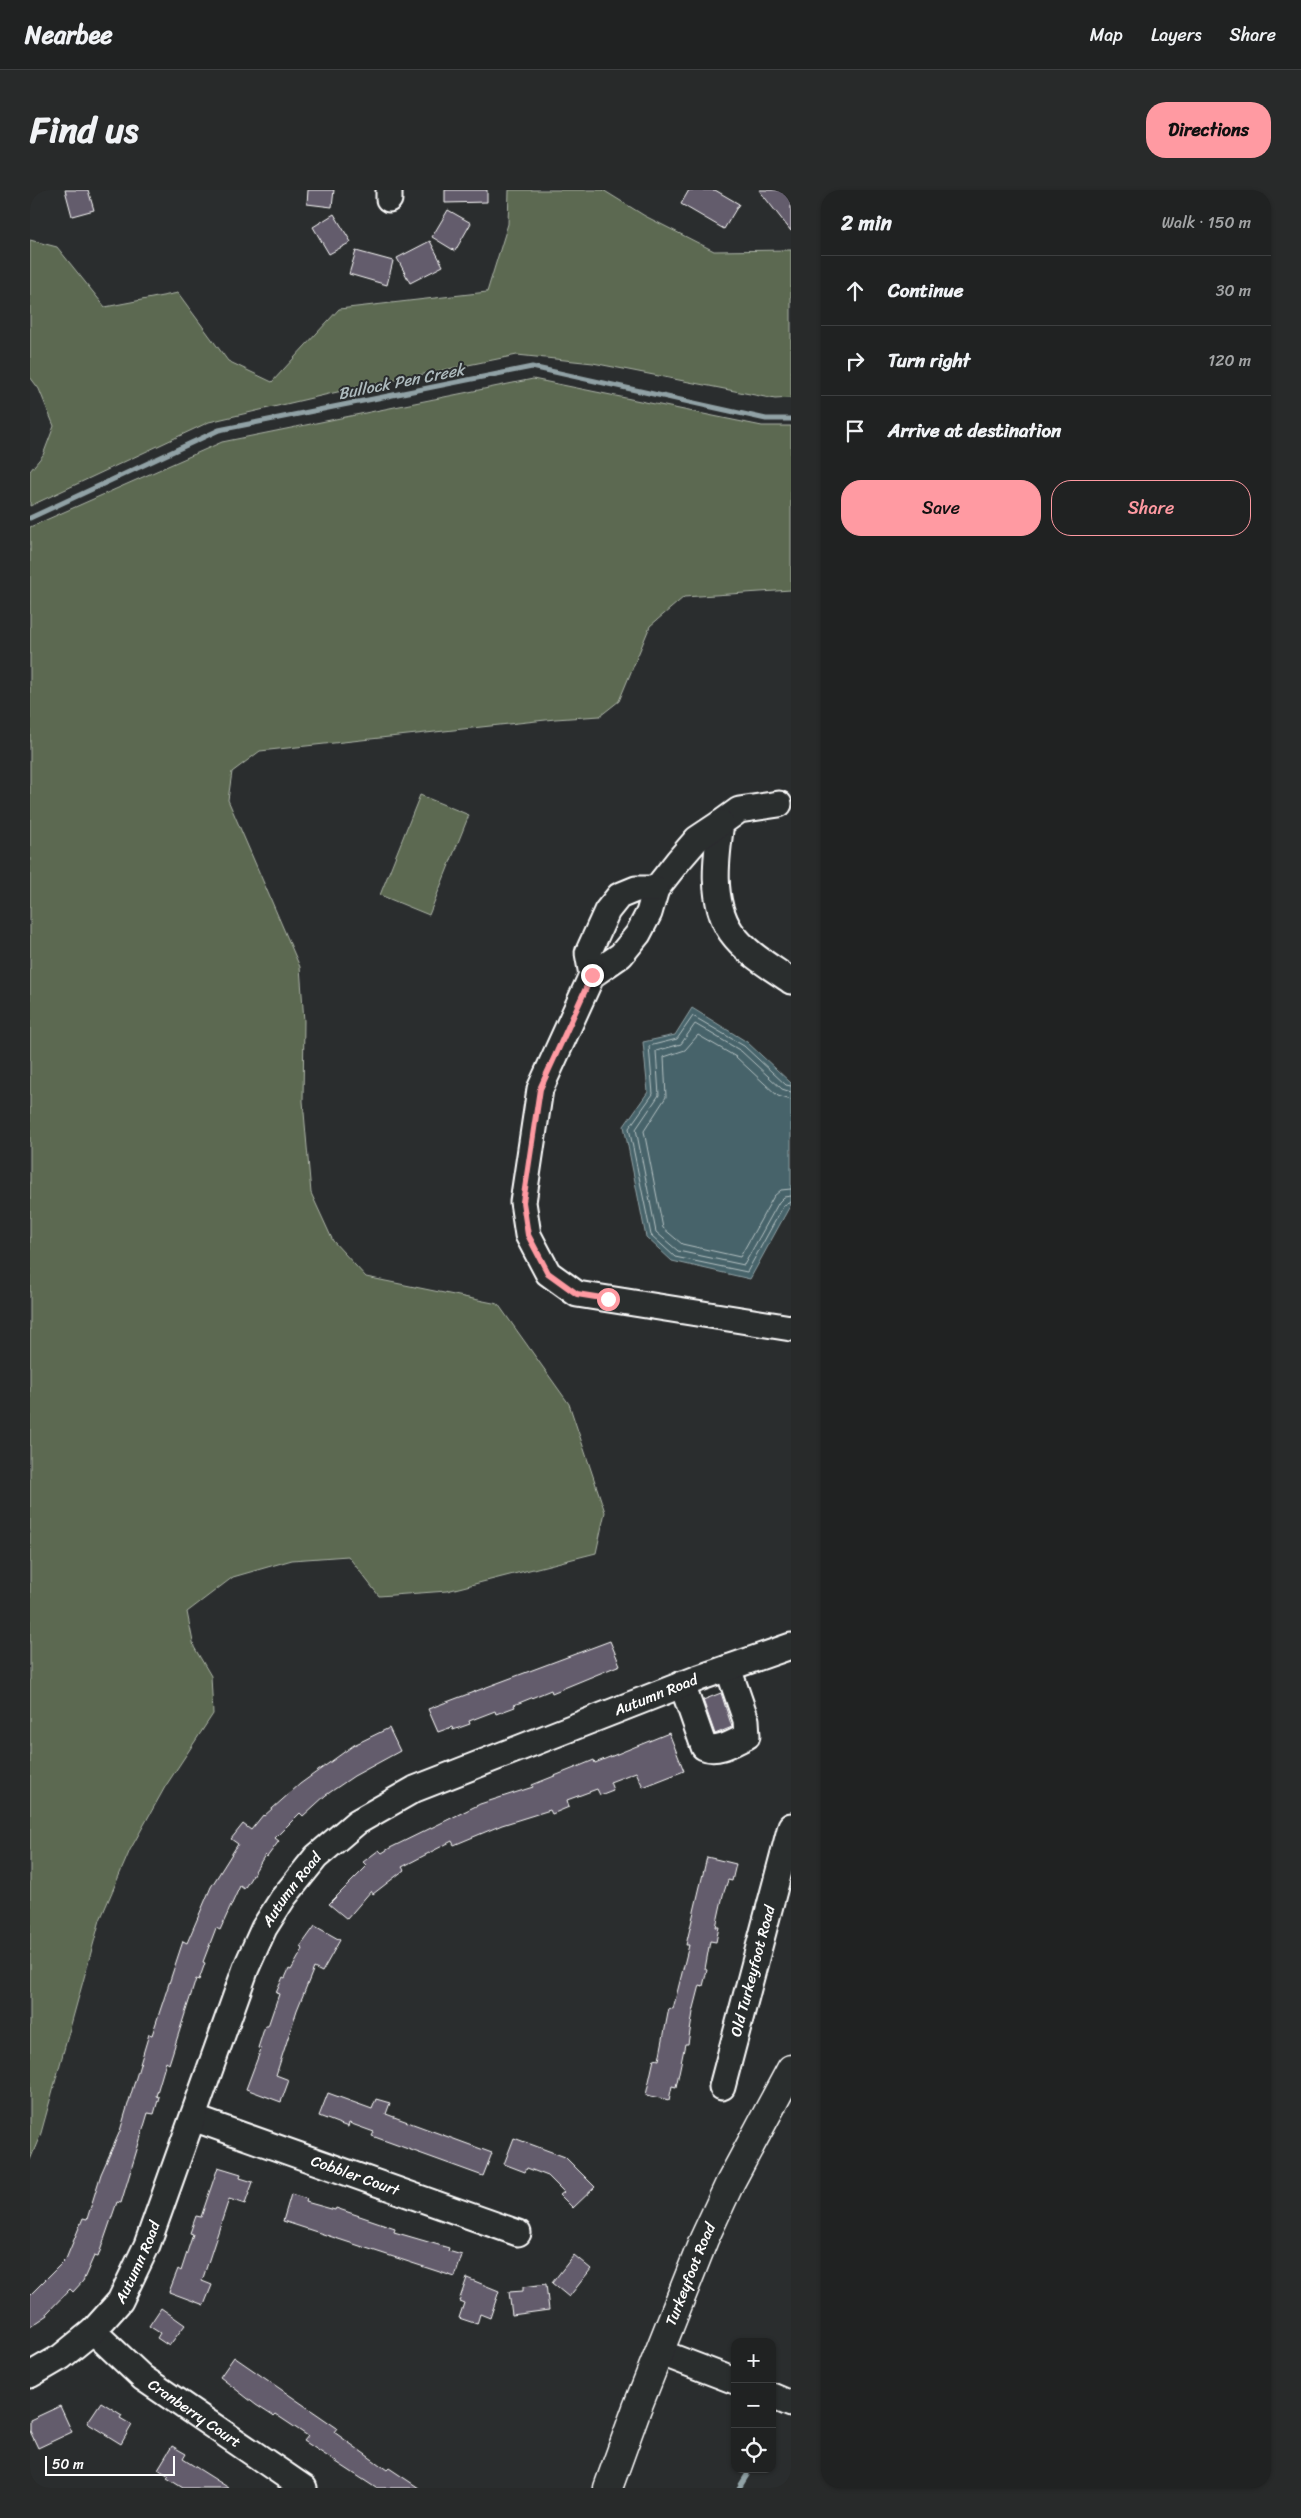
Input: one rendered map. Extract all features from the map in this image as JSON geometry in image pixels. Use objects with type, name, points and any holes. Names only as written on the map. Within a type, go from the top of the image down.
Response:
[{"type":"main road","name":"Turkeyfoot Road","points":[[608,2488],[681,2292],[726,2191],[791,2069]]},
{"type":"street","points":[[779,804],[739,810],[697,839],[656,889],[649,913],[638,934],[620,955],[592,975],[540,1089],[523,1202],[528,1235],[548,1273],[577,1294],[791,1328]]},
{"type":"street","points":[[721,823],[715,864],[720,905],[731,932],[750,952],[791,981]]},
{"type":"street","points":[[592,975],[588,953],[595,932],[607,911],[619,896],[636,889],[656,889]]},
{"type":"street","name":"Autumn Road","points":[[30,2375],[61,2357],[93,2331],[120,2301],[147,2245],[246,1968],[264,1928],[283,1898],[323,1852],[357,1822],[414,1789],[682,1684],[791,1646]]},
{"type":"street","points":[[682,1684],[704,1747],[709,1749],[724,1747],[747,1736],[746,1720],[728,1668]]},
{"type":"street","name":"Old Turkeyfoot Road","points":[[722,2087],[791,1826]]},
{"type":"street","name":"Cobbler Court","points":[[193,2118],[518,2233]]},
{"type":"street","name":"Cranberry Court","points":[[93,2331],[150,2383],[304,2488]]},
{"type":"street","points":[[659,2352],[731,2379]]},
{"type":"street","points":[[776,2398],[791,2404]]},
{"type":"green space","points":[[509,190],[603,190],[645,216],[714,251],[791,250],[791,398],[775,399],[593,363],[517,355],[346,390],[209,422],[30,506],[30,471],[43,455],[54,426],[39,389],[30,377],[30,240],[57,247],[105,307],[178,293],[228,361],[272,382],[339,309],[487,292],[508,224]]},
{"type":"green space","points":[[533,379],[762,426],[791,426],[791,590],[684,597],[650,626],[619,701],[600,716],[555,719],[260,751],[232,772],[228,800],[300,967],[304,1021],[303,1101],[311,1193],[333,1241],[366,1277],[498,1304],[569,1404],[605,1512],[596,1553],[447,1591],[379,1596],[348,1556],[292,1560],[233,1577],[187,1612],[194,1647],[211,1676],[213,1714],[165,1787],[130,1850],[100,1920],[41,2133],[30,2160],[30,527],[222,442]]},
{"type":"green space","points":[[420,795],[469,815],[429,915],[380,895]]},
{"type":"water","points":[[692,1008],[747,1042],[791,1083],[791,1204],[750,1279],[672,1261],[646,1237],[624,1126],[648,1092],[643,1042],[675,1035]]},
{"type":"building","points":[[65,190],[88,190],[94,210],[72,216]]},
{"type":"building","points":[[308,190],[334,190],[332,207],[307,204]]},
{"type":"building","points":[[445,190],[487,190],[487,202],[445,203]]},
{"type":"building","points":[[689,190],[715,190],[739,204],[724,229],[681,204]]},
{"type":"building","points":[[759,190],[791,190],[791,231]]},
{"type":"building","points":[[448,210],[471,223],[455,251],[432,237]]},
{"type":"building","points":[[334,214],[351,242],[329,254],[313,227]]},
{"type":"building","points":[[430,241],[443,266],[410,283],[397,258]]},
{"type":"building","points":[[356,251],[393,261],[387,285],[349,274]]},
{"type":"building","points":[[610,1641],[620,1665],[552,1693],[551,1690],[514,1705],[515,1707],[496,1714],[495,1711],[469,1721],[470,1724],[453,1730],[452,1727],[438,1732],[428,1709]]},
{"type":"building","points":[[721,1693],[732,1727],[715,1734],[703,1700]]},
{"type":"building","points":[[389,1728],[400,1751],[354,1776],[326,1795],[303,1816],[300,1813],[275,1838],[279,1841],[267,1857],[265,1855],[244,1889],[240,1886],[220,1930],[216,1928],[203,1962],[205,1963],[199,1980],[196,1979],[169,2064],[166,2062],[156,2096],[159,2097],[154,2114],[148,2113],[121,2203],[117,2202],[98,2257],[94,2256],[83,2281],[73,2292],[70,2289],[47,2313],[48,2315],[30,2327],[30,2295],[66,2259],[83,2218],[87,2219],[101,2174],[120,2131],[149,2034],[152,2035],[183,1941],[187,1943],[211,1887],[238,1844],[231,1839],[243,1824],[251,1830],[263,1815],[300,1784],[354,1745]]},
{"type":"building","points":[[669,1733],[684,1771],[643,1787],[636,1772],[610,1782],[613,1790],[600,1795],[597,1789],[567,1800],[569,1807],[552,1814],[550,1810],[502,1825],[454,1845],[452,1841],[402,1867],[404,1870],[373,1894],[371,1891],[347,1919],[329,1904],[367,1866],[363,1862],[379,1850],[382,1853],[480,1804],[533,1787],[532,1785],[594,1760],[595,1763]]},
{"type":"building","points":[[707,1857],[736,1864],[732,1881],[728,1880],[723,1895],[716,1927],[719,1927],[716,1942],[710,1941],[703,1986],[700,1985],[688,2044],[685,2044],[676,2087],[672,2086],[669,2100],[646,2095],[654,2059],[659,2060],[669,2008],[673,2009],[689,1945],[686,1945]]},
{"type":"building","points":[[315,1926],[340,1940],[322,1972],[314,1968],[297,2010],[276,2075],[289,2080],[281,2102],[246,2089],[261,2049],[258,2048],[265,2026],[268,2026],[279,1994],[276,1993],[283,1977],[285,1978],[289,1969],[291,1970],[303,1949],[300,1947]]},
{"type":"building","points":[[328,2093],[372,2109],[376,2099],[390,2103],[386,2114],[492,2153],[483,2176],[372,2136],[374,2132],[349,2123],[348,2127],[319,2116]]},
{"type":"building","points":[[514,2138],[565,2157],[595,2187],[573,2208],[560,2195],[564,2192],[548,2176],[527,2168],[525,2172],[504,2164]]},
{"type":"building","points":[[218,2167],[241,2174],[240,2178],[253,2182],[245,2204],[229,2199],[202,2281],[212,2285],[204,2305],[169,2292],[178,2269],[181,2271],[193,2234],[190,2233],[196,2216],[201,2217]]},
{"type":"building","points":[[291,2194],[307,2199],[306,2202],[335,2210],[336,2208],[395,2228],[394,2232],[449,2248],[448,2251],[462,2255],[455,2277],[283,2221]]},
{"type":"building","points":[[574,2255],[591,2269],[569,2297],[552,2283]]},
{"type":"building","points":[[467,2278],[499,2291],[490,2318],[480,2314],[477,2324],[459,2318],[464,2303],[459,2301]]},
{"type":"building","points":[[546,2284],[549,2310],[512,2315],[509,2292],[523,2291],[523,2287]]},
{"type":"building","points":[[161,2308],[185,2325],[169,2346],[157,2338],[160,2333],[149,2326]]},
{"type":"building","points":[[234,2357],[337,2428],[334,2432],[387,2470],[389,2468],[419,2488],[376,2488],[304,2441],[308,2436],[275,2414],[273,2416],[256,2405],[220,2377]]},
{"type":"building","points":[[101,2402],[122,2415],[120,2418],[132,2425],[121,2444],[87,2423]]},
{"type":"building","points":[[60,2406],[72,2432],[38,2448],[30,2431],[30,2420]]},
{"type":"building","points":[[172,2446],[186,2454],[183,2459],[229,2488],[183,2488],[167,2478],[169,2476],[158,2469]]},
{"type":"waterway","name":"Bullock Pen Creek","points":[[30,518],[219,430],[532,367],[766,419],[791,419]]},
{"type":"waterway","points":[[739,2488],[747,2475]]},
{"type":"route","points":[[592,975],[540,1089],[533,1150],[523,1202],[528,1235],[548,1273],[577,1294],[608,1299]]}]
